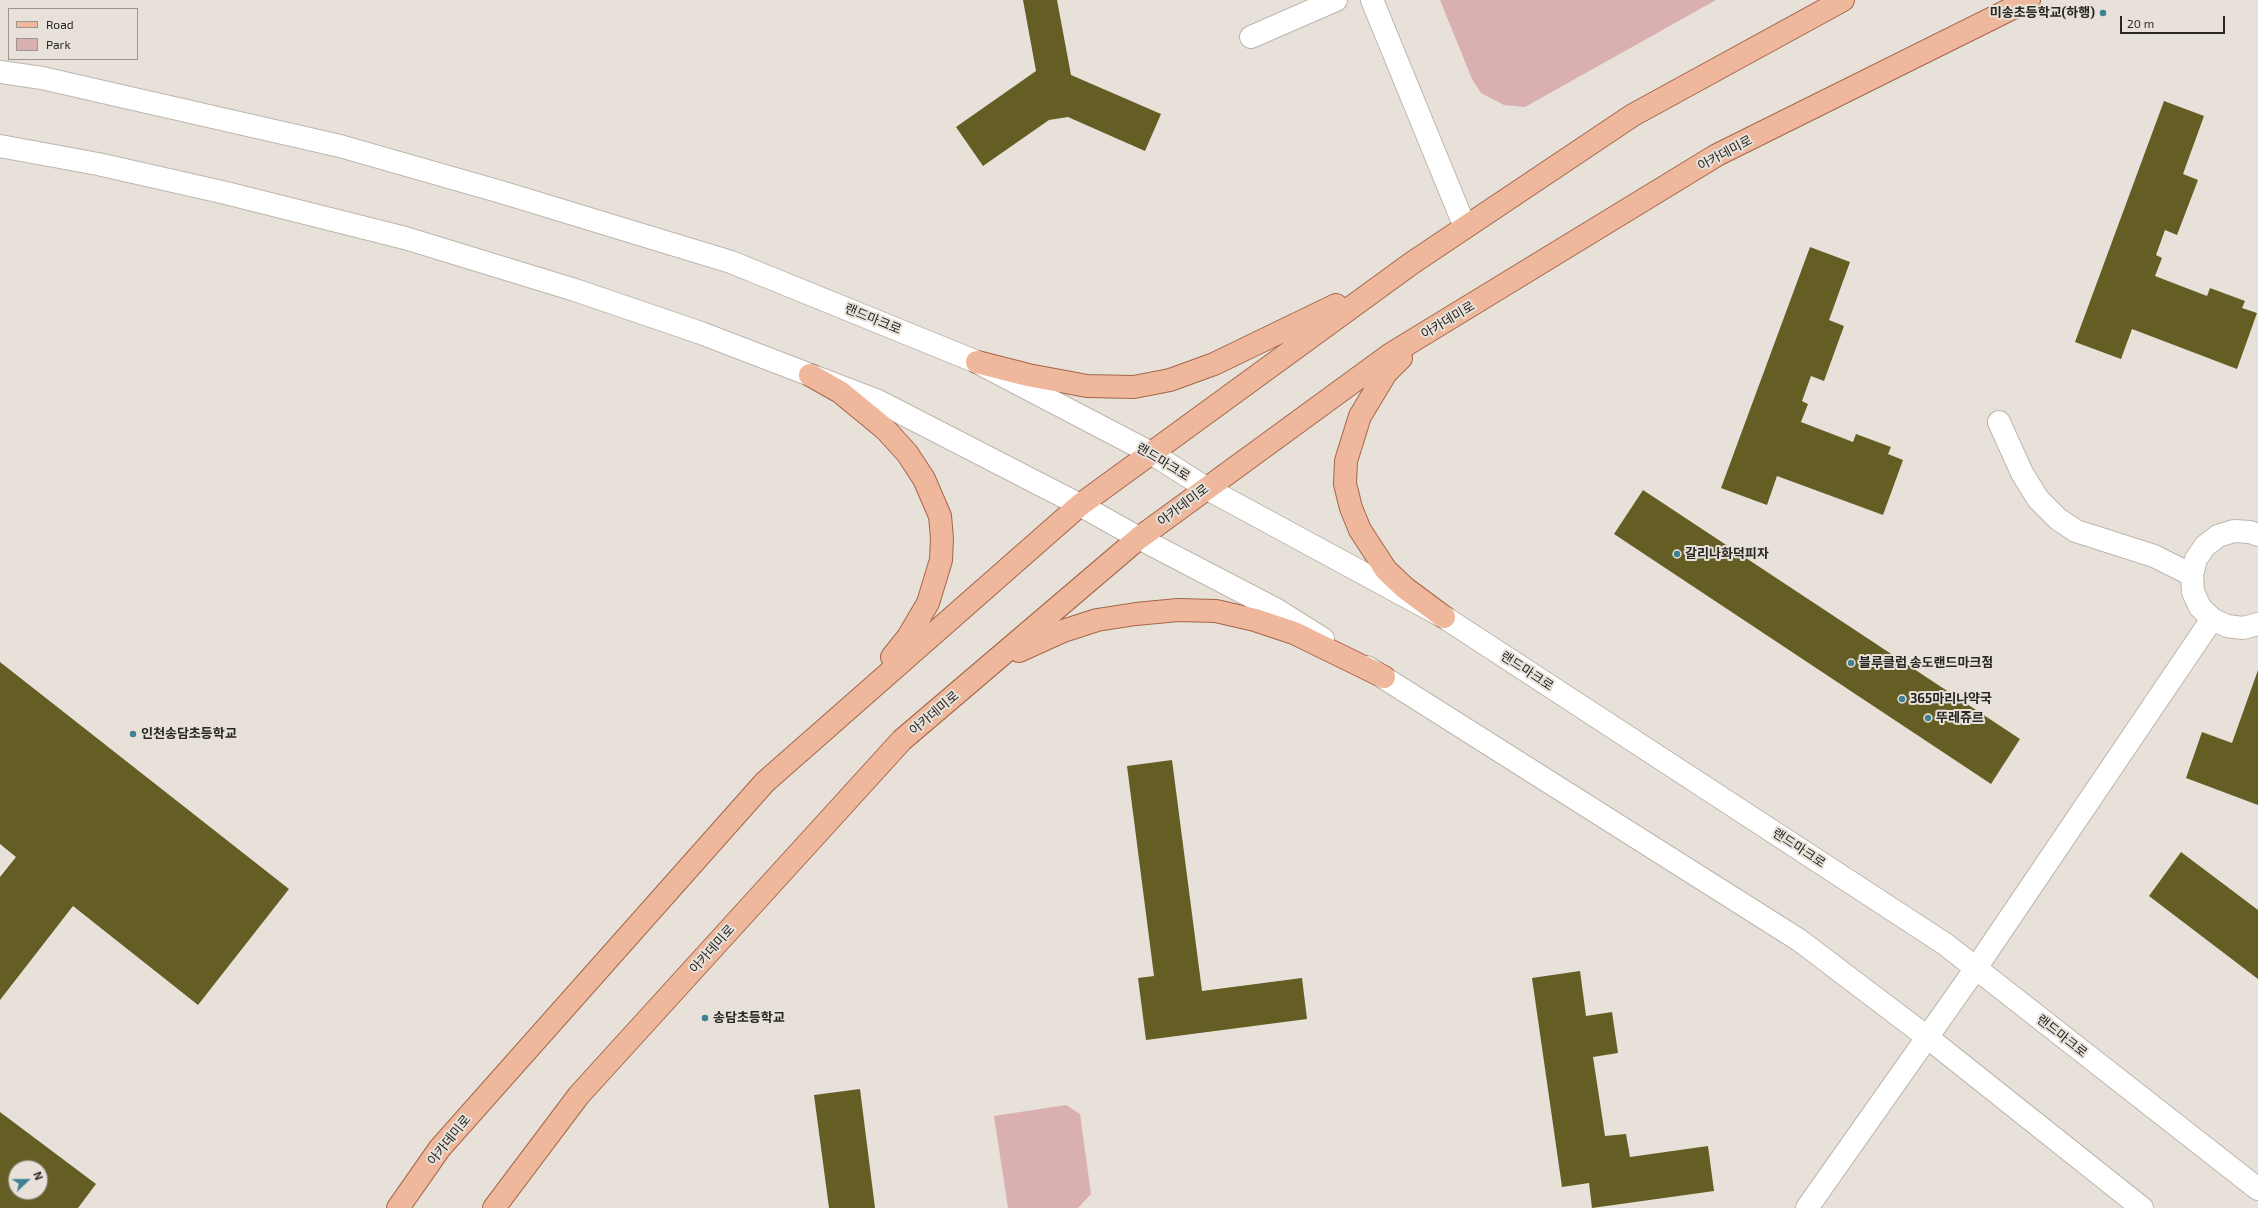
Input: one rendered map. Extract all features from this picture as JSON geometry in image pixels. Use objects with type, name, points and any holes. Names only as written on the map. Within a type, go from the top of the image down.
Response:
[{"type":"main road","name":"아카데미로","points":[[398,1208],[440,1148],[765,782],[1080,505],[1412,263],[1465,227],[1633,116],[1843,0]]},
{"type":"main road","name":"아카데미로","points":[[494,1208],[585,1089],[902,740],[1139,538],[1391,354],[1717,155],[2029,0]]},
{"type":"main road","points":[[977,362],[1028,375],[1087,386],[1134,387],[1170,380],[1214,364],[1250,348],[1350,298],[1412,263]]},
{"type":"main road","points":[[1444,617],[1405,588],[1386,570],[1360,530],[1351,508],[1345,484],[1346,461],[1360,416],[1372,394],[1386,373],[1408,350],[1446,321]]},
{"type":"main road","points":[[810,375],[840,392],[864,411],[885,429],[907,453],[934,497],[940,516],[942,538],[941,560],[928,603],[918,622],[889,661],[838,718]]},
{"type":"main road","points":[[974,679],[1010,656],[1062,631],[1097,620],[1178,610],[1216,611],[1255,620],[1300,636],[1384,677]]},
{"type":"street","points":[[1251,38],[1336,0]]},
{"type":"street","points":[[1372,0],[1465,227]]},
{"type":"street","name":"랜드마크로","points":[[0,72],[42,78],[340,146],[731,262],[977,362],[1151,453],[1206,488],[1444,617],[1945,944],[2258,1189]]},
{"type":"street","points":[[0,146],[98,164],[405,238],[575,290],[701,333],[878,401],[1080,505],[1139,538],[1277,610],[1798,940],[1927,1037],[2142,1208]]},
{"type":"street","points":[[1999,422],[2022,473],[2038,499],[2058,519],[2076,531],[2154,556],[2192,575]]},
{"type":"street","points":[[2258,535],[2250,532],[2234,531],[2218,536],[2205,546],[2196,559],[2192,575],[2193,592],[2200,607],[2212,619],[2227,626],[2243,628],[2258,624]]},
{"type":"street","points":[[1807,1208],[1976,968],[2212,619]]},
{"type":"green space","points":[[1440,0],[1716,0],[1525,107],[1504,105],[1481,93],[1472,79]]},
{"type":"green space","points":[[1066,1105],[1080,1114],[1091,1194],[1078,1208],[1008,1208],[994,1116]]},
{"type":"building","points":[[1023,0],[1057,0],[1071,75],[1161,114],[1145,151],[1068,117],[1049,120],[983,166],[956,127],[1036,71]]},
{"type":"building","points":[[2164,101],[2204,116],[2183,174],[2198,180],[2177,235],[2165,230],[2156,255],[2162,258],[2155,276],[2207,296],[2210,288],[2245,301],[2242,308],[2257,313],[2237,369],[2132,329],[2121,359],[2075,342]]},
{"type":"building","points":[[1810,247],[1850,262],[1829,320],[1844,326],[1824,381],[1811,376],[1802,401],[1808,404],[1801,422],[1853,442],[1856,434],[1891,447],[1888,454],[1903,460],[1883,515],[1777,476],[1767,505],[1721,488]]},
{"type":"building","points":[[1643,490],[2020,739],[1991,784],[1614,534]]},
{"type":"building","points":[[0,662],[289,889],[198,1005],[73,906],[0,1000],[0,877],[16,857],[0,844]]},
{"type":"building","points":[[2258,670],[2258,805],[2186,778],[2202,732],[2232,743]]},
{"type":"building","points":[[1172,760],[1202,991],[1302,978],[1307,1019],[1146,1040],[1138,978],[1154,976],[1127,766]]},
{"type":"building","points":[[2181,852],[2258,910],[2258,979],[2149,896]]},
{"type":"building","points":[[1580,971],[1586,1016],[1612,1012],[1618,1053],[1593,1057],[1605,1136],[1626,1134],[1630,1157],[1708,1146],[1714,1191],[1592,1208],[1589,1183],[1562,1187],[1532,978]]},
{"type":"building","points":[[860,1089],[875,1208],[829,1208],[814,1095]]},
{"type":"building","points":[[0,1112],[96,1184],[78,1208],[0,1208]]},
{"type":"place","name":"미송초등학교(하행)","points":[[2103,13]]},
{"type":"place","name":"갈리나화덕피자","points":[[1677,554]]},
{"type":"place","name":"블루클럽 송도랜드마크점","points":[[1851,663]]},
{"type":"place","name":"365마리나약국","points":[[1902,699]]},
{"type":"place","name":"뚜레쥬르","points":[[1928,718]]},
{"type":"place","name":"인천송담초등학교","points":[[133,734]]},
{"type":"place","name":"송담초등학교","points":[[705,1018]]}]
